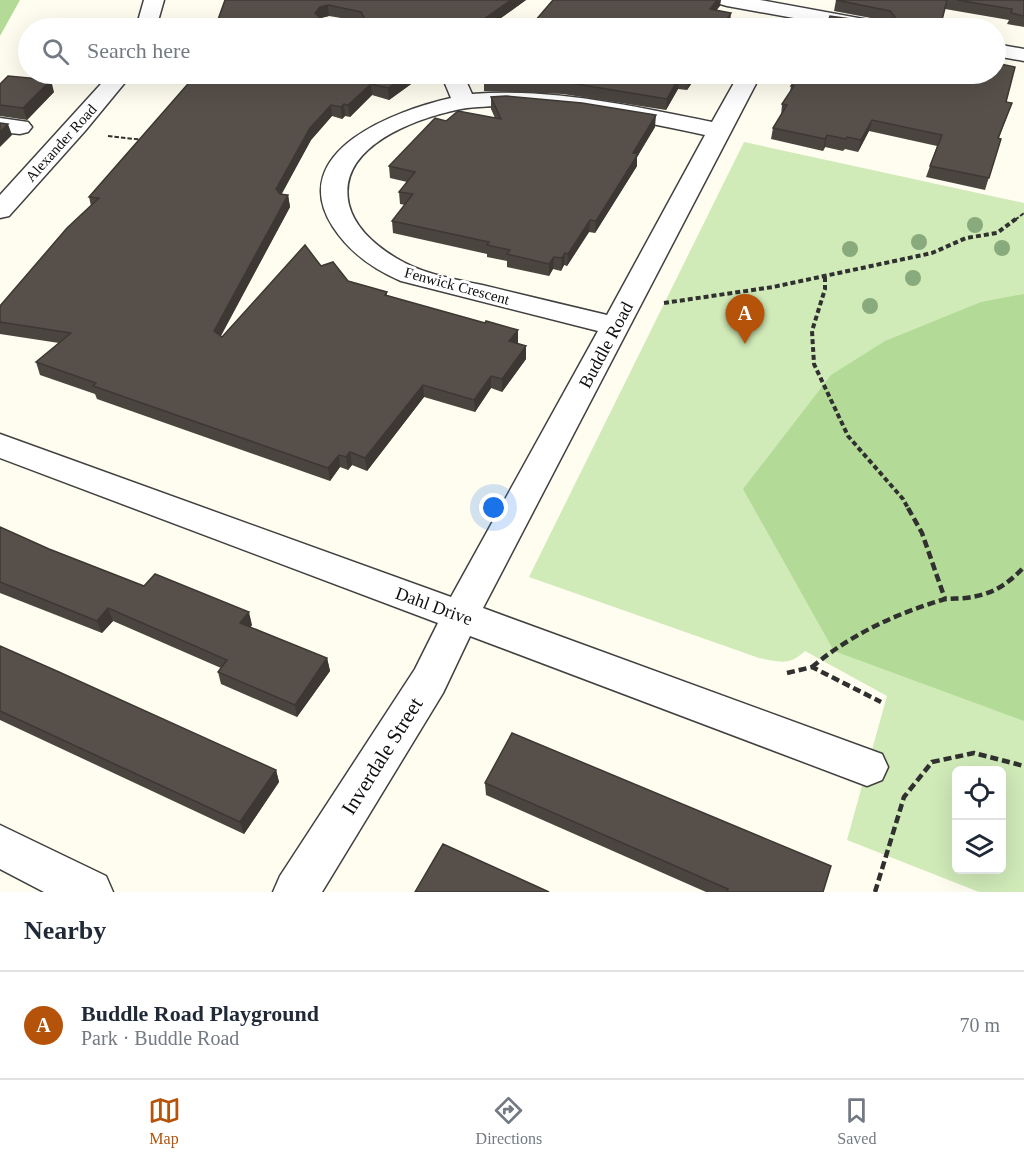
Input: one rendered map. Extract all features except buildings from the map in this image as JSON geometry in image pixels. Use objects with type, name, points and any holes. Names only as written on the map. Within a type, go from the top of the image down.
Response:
[{"type":"street","points":[[149,18],[154,0]]},
{"type":"street","points":[[727,0],[814,18]]},
{"type":"street","points":[[1006,52],[1024,56]]},
{"type":"street","name":"Alexander Road","points":[[0,210],[113,84]]},
{"type":"street","points":[[456,84],[464,102]]},
{"type":"street","name":"Buddle Road","points":[[461,615],[745,84]]},
{"type":"street","name":"Fenwick Crescent","points":[[616,326],[444,285],[400,272],[370,253],[347,228],[336,203],[334,191],[341,169],[351,153],[374,133],[391,124],[428,110],[464,102],[500,98],[541,99],[721,131]]},
{"type":"street","name":"Dahl Drive","points":[[0,445],[867,767]]},
{"type":"street","name":"Inverdale Street","points":[[296,892],[429,681],[461,615]]},
{"type":"street","points":[[0,846],[90,892]]},
{"type":"path","points":[[108,136],[144,140]]},
{"type":"path","points":[[660,303],[732,294],[825,277],[932,253],[966,238],[997,233],[1024,213]]},
{"type":"path","points":[[825,277],[825,289],[812,331],[814,364],[848,436],[903,499],[917,524],[945,599]]},
{"type":"path","points":[[787,673],[813,667],[828,653],[851,638],[945,599],[999,592],[1024,567]]},
{"type":"path","points":[[813,667],[881,702]]},
{"type":"path","points":[[875,892],[904,797],[932,762],[974,753],[1024,766]]},
{"type":"green space","points":[[0,0],[20,0],[0,36]]},
{"type":"green space","points":[[744,142],[1024,203],[1024,892],[979,892],[847,840],[887,696],[805,651],[794,659],[784,662],[759,658],[529,577]]},
{"type":"green space","points":[[1024,294],[1024,721],[834,651],[743,489],[831,375],[885,341],[981,302]]},
{"type":"place","name":"Buddle Road Playground","points":[[745,344]]}]
